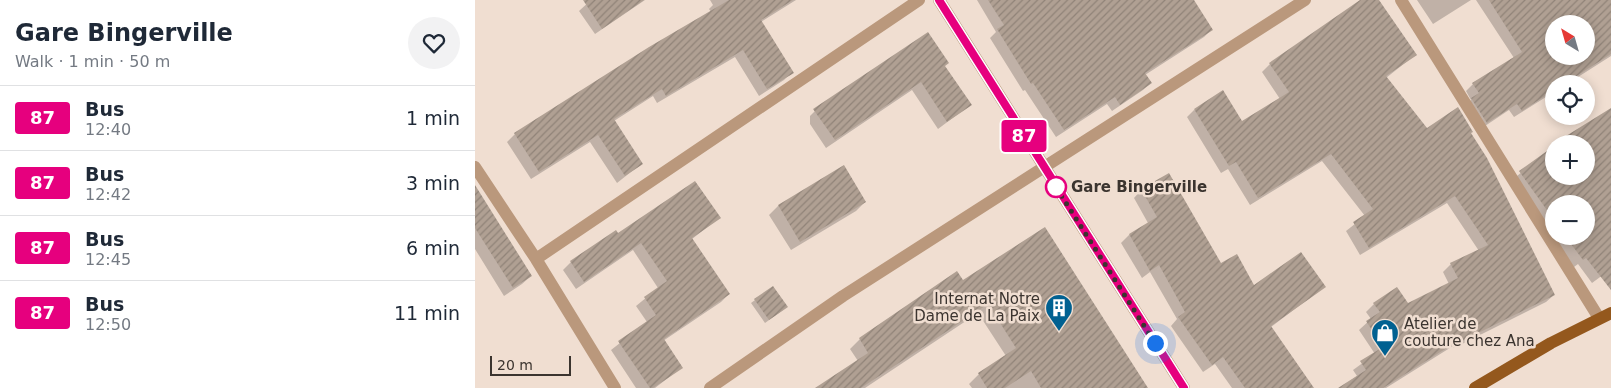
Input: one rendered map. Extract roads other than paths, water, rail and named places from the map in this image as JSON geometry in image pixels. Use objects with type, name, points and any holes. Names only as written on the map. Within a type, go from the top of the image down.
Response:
[{"type":"main road","points":[[1475,388],[1605,315]]},
{"type":"street","points":[[536,259],[919,0]]},
{"type":"street","points":[[939,0],[1184,388]]},
{"type":"street","points":[[710,388],[843,296],[1305,0]]},
{"type":"street","points":[[1401,0],[1605,315]]},
{"type":"street","points":[[475,167],[536,259],[615,388]]},
{"type":"place","name":"Gare Bingerville","points":[[1056,187]]},
{"type":"place","name":"Internat Notre Dame de La Paix","points":[[1059,332]]},
{"type":"place","name":"Atelier de couture chez Ana","points":[[1385,357]]}]
